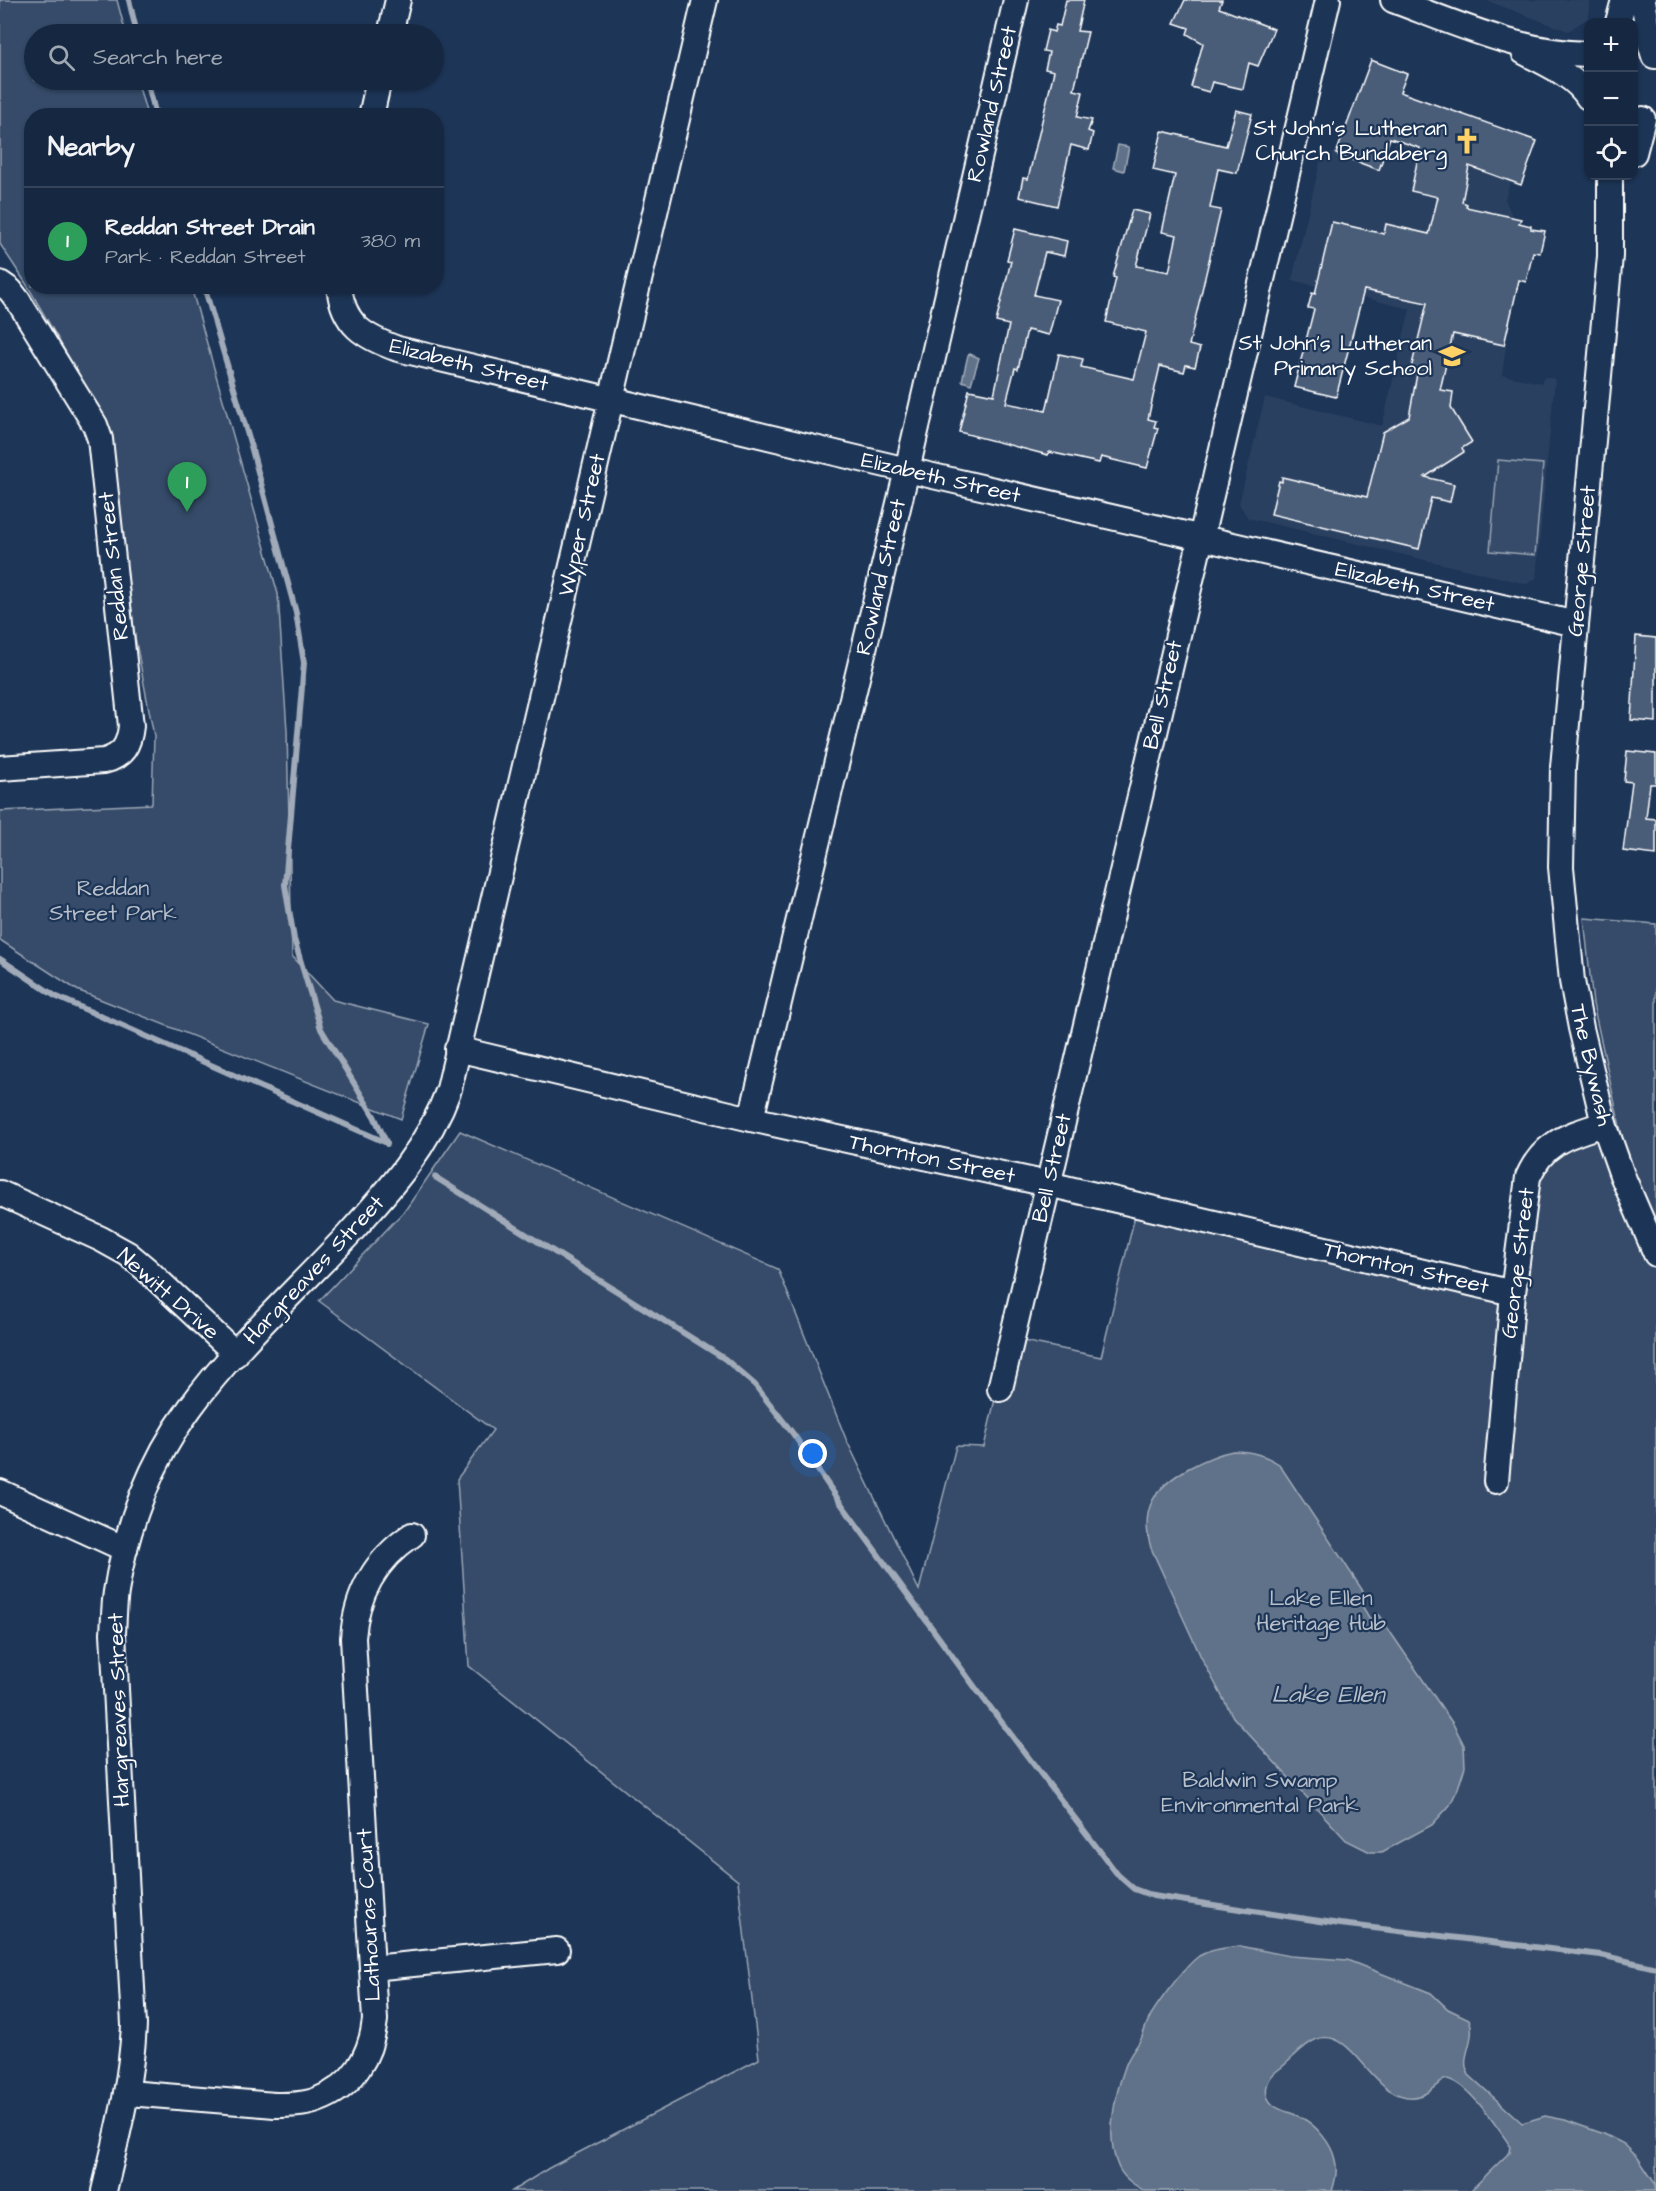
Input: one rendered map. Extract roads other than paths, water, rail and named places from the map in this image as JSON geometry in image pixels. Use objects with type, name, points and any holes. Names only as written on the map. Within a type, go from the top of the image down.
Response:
[{"type":"street","points":[[392,24],[398,0]]},
{"type":"street","name":"Wyper Street","points":[[457,1049],[705,0]]},
{"type":"street","name":"Rowland Street","points":[[751,1119],[907,470],[1016,0]]},
{"type":"street","name":"Bell Street","points":[[1000,1389],[1328,0]]},
{"type":"street","points":[[1393,0],[1490,35],[1565,53],[1584,54]]},
{"type":"street","points":[[1619,18],[1624,0]]},
{"type":"street","points":[[1643,0],[1650,44],[1648,53]]},
{"type":"street","points":[[1490,35],[1573,79],[1584,90]]},
{"type":"street","points":[[372,108],[376,90]]},
{"type":"street","points":[[1638,142],[1647,116]]},
{"type":"street","name":"George Street","points":[[1561,867],[1563,767],[1610,256],[1611,180]]},
{"type":"street","name":"George Street","points":[[1610,256],[1626,180]]},
{"type":"street","name":"Reddan Street","points":[[0,283],[10,290],[19,302],[94,425],[100,439],[131,726],[124,750],[115,758],[104,761],[0,768]]},
{"type":"street","name":"Elizabeth Street","points":[[341,294],[346,314],[355,326],[366,336],[381,343],[907,470],[1576,624]]},
{"type":"street","name":"The Bywash","points":[[1561,867],[1572,981],[1604,1124],[1630,1196],[1656,1254]]},
{"type":"street","name":"Thornton Street","points":[[457,1049],[751,1119],[1048,1184],[1513,1293]]},
{"type":"street","name":"Hargreaves Street","points":[[104,2191],[128,2093],[134,2025],[113,1633],[115,1593],[125,1549],[142,1498],[167,1442],[190,1408],[236,1354],[384,1196],[409,1165],[435,1122],[448,1089],[457,1049]]},
{"type":"street","name":"George Street","points":[[1496,1481],[1513,1293],[1528,1177],[1534,1164],[1555,1142],[1568,1135],[1604,1124]]},
{"type":"street","name":"Newitt Drive","points":[[0,1193],[101,1239],[128,1254],[236,1354]]},
{"type":"street","points":[[0,1492],[125,1549]]},
{"type":"street","name":"Lathouras Court","points":[[128,2093],[275,2105],[299,2104],[317,2100],[335,2091],[350,2079],[368,2053],[375,2020],[353,1638],[355,1618],[368,1580],[394,1547],[412,1535]]},
{"type":"street","points":[[372,1968],[557,1950]]},
{"type":"water","points":[[1118,145],[1129,147],[1124,171],[1113,168]]},
{"type":"water","points":[[970,354],[979,358],[971,384],[962,381]]},
{"type":"water","name":"Lake Ellen","points":[[1233,1451],[1257,1454],[1279,1464],[1365,1594],[1358,1599],[1370,1619],[1378,1614],[1453,1724],[1464,1745],[1465,1767],[1450,1805],[1432,1825],[1382,1852],[1370,1852],[1346,1840],[1233,1717],[1201,1657],[1151,1548],[1147,1521],[1153,1500],[1159,1491],[1189,1468]]},
{"type":"water","points":[[1239,1946],[1290,1956],[1347,1960],[1431,1993],[1448,2009],[1469,2019],[1471,2034],[1466,2068],[1469,2075],[1522,2123],[1545,2116],[1565,2120],[1624,2144],[1638,2158],[1654,2182],[1656,2191],[1470,2191],[1510,2152],[1511,2147],[1472,2096],[1453,2081],[1445,2079],[1423,2095],[1406,2097],[1392,2091],[1379,2081],[1344,2044],[1331,2038],[1317,2039],[1301,2049],[1274,2073],[1268,2082],[1266,2091],[1273,2105],[1307,2121],[1327,2142],[1336,2164],[1332,2191],[1145,2191],[1141,2189],[1129,2181],[1120,2170],[1112,2142],[1115,2103],[1126,2063],[1141,2039],[1151,2015],[1186,1968],[1199,1956],[1219,1949]]},
{"type":"waterway","points":[[129,0],[135,24]]},
{"type":"waterway","points":[[150,90],[154,108]]},
{"type":"waterway","points":[[206,294],[251,446],[296,613],[304,663],[285,885],[294,939],[321,1029],[374,1116],[387,1144]]},
{"type":"waterway","points":[[0,959],[55,996],[387,1143]]},
{"type":"waterway","points":[[435,1177],[725,1359],[755,1385],[794,1435],[977,1690],[1118,1875],[1134,1889],[1153,1896],[1340,1924],[1601,1955],[1656,1968]]},
{"type":"place","name":"St John's Lutheran Church Bundaberg","points":[[1467,141]]},
{"type":"place","name":"St John's Lutheran Primary School","points":[[1452,356]]},
{"type":"place","name":"Reddan Street Drain","points":[[187,512]]},
{"type":"park label","name":"Reddan Street Park","points":[[113,900]]},
{"type":"park label","name":"Lake Ellen Heritage Hub","points":[[1321,1610]]},
{"type":"park label","name":"Baldwin Swamp Environmental Park","points":[[1260,1793]]}]
